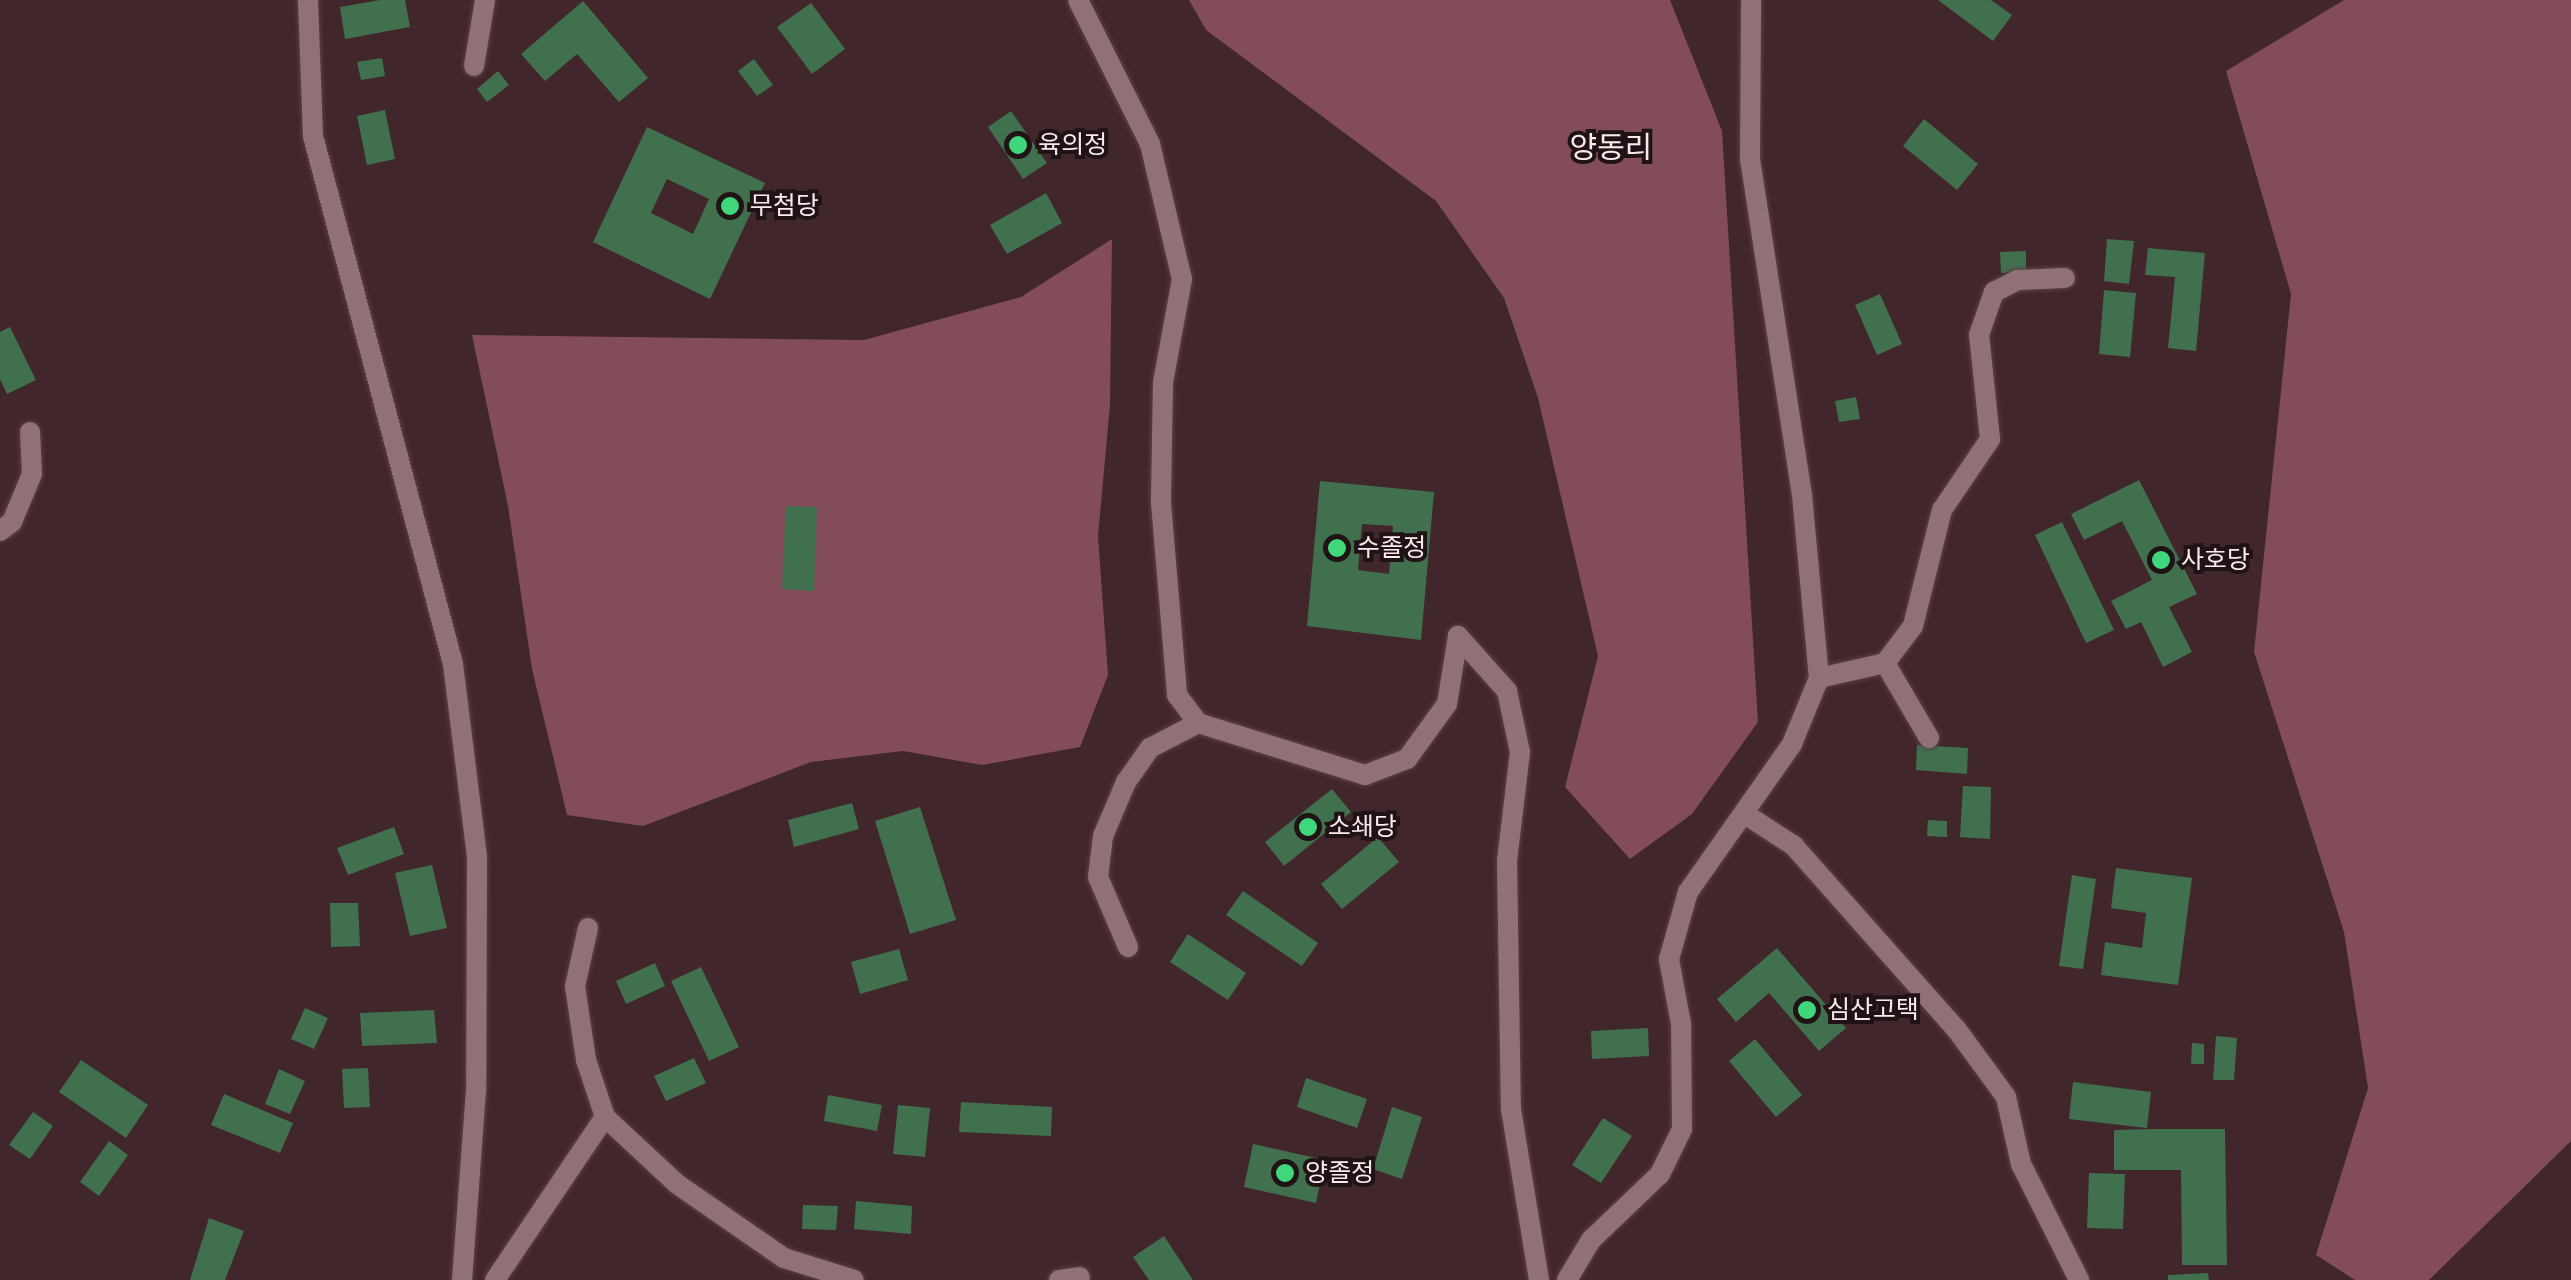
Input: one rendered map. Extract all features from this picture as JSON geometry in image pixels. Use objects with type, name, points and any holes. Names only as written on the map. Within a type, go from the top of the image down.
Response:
[{"type":"lane","points":[[308,0],[313,136],[453,664],[475,837],[476,1090],[462,1280]]},
{"type":"lane","points":[[474,66],[485,0]]},
{"type":"lane","points":[[1078,0],[1150,144],[1182,279],[1163,383],[1161,503],[1176,696],[1198,723],[1365,775],[1407,759],[1447,704],[1458,636],[1507,691],[1520,752],[1506,861],[1511,1109],[1539,1280]]},
{"type":"lane","points":[[1567,1280],[1590,1240],[1660,1174],[1682,1129],[1681,1024],[1669,959],[1688,892],[1792,744],[1819,678],[1802,495],[1750,158],[1752,0]]},
{"type":"lane","points":[[1819,678],[1885,663],[1913,626],[1942,510],[1990,439],[1979,335],[1994,292],[2018,280],[2065,278]]},
{"type":"lane","points":[[0,531],[12,522],[32,474],[30,432]]},
{"type":"lane","points":[[1885,663],[1929,738]]},
{"type":"lane","points":[[1128,947],[1098,877],[1103,836],[1126,782],[1150,748],[1198,723]]},
{"type":"lane","points":[[1745,814],[1794,846],[1957,1030],[2006,1097],[2021,1164],[2078,1280]]},
{"type":"lane","points":[[588,928],[575,986],[586,1060],[606,1116],[677,1184],[784,1258],[854,1280]]},
{"type":"lane","points":[[495,1280],[606,1116]]},
{"type":"shaded area","points":[[1189,0],[1670,0],[1722,131],[1758,722],[1692,814],[1630,859],[1565,787],[1598,656],[1538,398],[1504,298],[1436,201],[1206,30]]},
{"type":"shaded area","points":[[2344,0],[2571,0],[2571,1141],[2429,1280],[2355,1280],[2316,1255],[2368,1088],[2344,932],[2254,652],[2291,294],[2226,71]]},
{"type":"shaded area","points":[[1112,239],[1110,405],[1098,536],[1108,675],[1080,747],[982,765],[903,751],[811,762],[643,826],[567,815],[532,669],[508,506],[472,335],[864,340],[1021,297]]},
{"type":"building","points":[[405,0],[410,27],[345,39],[340,7]]},
{"type":"building","points":[[1938,0],[1991,0],[2012,15],[1993,41]]},
{"type":"building","points":[[583,1],[648,78],[619,102],[577,54],[545,81],[521,54]]},
{"type":"building","points":[[811,3],[845,49],[812,74],[777,27]]},
{"type":"building","points":[[382,58],[385,76],[361,80],[357,62]]},
{"type":"building","points":[[754,59],[773,85],[757,96],[738,71]]},
{"type":"building","points":[[498,71],[509,85],[487,102],[477,89]]},
{"type":"building","points":[[385,110],[395,159],[367,165],[357,116]]},
{"type":"building","name":"육의정","points":[[1011,111],[1047,163],[1023,179],[988,127]]},
{"type":"building","points":[[1924,119],[1978,164],[1957,190],[1903,146]]},
{"type":"building","name":"무첨당","points":[[647,127],[765,183],[710,299],[593,242]],"holes":[[[667,179],[709,199],[693,234],[651,213]]]},
{"type":"building","points":[[1046,193],[1062,223],[1007,254],[990,225]]},
{"type":"building","points":[[2107,239],[2134,241],[2129,284],[2104,281]]},
{"type":"building","points":[[2148,248],[2205,253],[2196,351],[2168,348],[2175,277],[2145,275]]},
{"type":"building","points":[[2026,251],[2026,271],[2001,273],[2000,252]]},
{"type":"building","points":[[2104,290],[2136,293],[2130,357],[2099,354]]},
{"type":"building","points":[[1880,294],[1902,344],[1877,355],[1855,305]]},
{"type":"building","points":[[10,327],[36,380],[7,394],[0,379],[0,332]]},
{"type":"building","points":[[1856,397],[1860,419],[1839,422],[1835,401]]},
{"type":"building","name":"사호당","points":[[2139,480],[2197,594],[2169,607],[2192,652],[2163,667],[2141,622],[2126,629],[2111,601],[2152,580],[2122,521],[2084,540],[2071,514]]},
{"type":"building","name":"수졸정","points":[[1320,481],[1434,492],[1421,640],[1307,626]],"holes":[[[1362,524],[1393,526],[1389,574],[1358,570]]]},
{"type":"building","points":[[786,506],[817,507],[814,591],[782,589]]},
{"type":"building","points":[[2062,522],[2114,630],[2086,643],[2035,535]]},
{"type":"building","points":[[1917,745],[1968,748],[1967,774],[1916,770]]},
{"type":"building","points":[[1963,786],[1991,787],[1990,839],[1960,837]]},
{"type":"building","name":"소쇄당","points":[[1332,789],[1351,812],[1284,866],[1265,842]]},
{"type":"building","points":[[852,803],[859,829],[794,847],[788,820]]},
{"type":"building","points":[[920,807],[956,920],[910,934],[875,821]]},
{"type":"building","points":[[1928,820],[1947,821],[1947,837],[1927,836]]},
{"type":"building","points":[[394,827],[404,854],[348,875],[337,848]]},
{"type":"building","points":[[1378,837],[1399,862],[1342,909],[1321,884]]},
{"type":"building","points":[[432,865],[447,928],[410,936],[395,873]]},
{"type":"building","points":[[2116,868],[2192,878],[2178,985],[2101,975],[2105,942],[2142,948],[2146,913],[2111,908]]},
{"type":"building","points":[[2072,875],[2096,879],[2083,969],[2059,966]]},
{"type":"building","points":[[1243,891],[1318,943],[1302,966],[1226,915]]},
{"type":"building","points":[[330,903],[358,903],[360,946],[331,947]]},
{"type":"building","points":[[1188,934],[1246,973],[1228,1000],[1170,962]]},
{"type":"building","name":"심산고택","points":[[1777,948],[1846,1028],[1819,1051],[1769,993],[1736,1022],[1717,999]]},
{"type":"building","points":[[899,949],[908,980],[860,994],[851,962]]},
{"type":"building","points":[[655,963],[665,986],[626,1004],[616,981]]},
{"type":"building","points":[[701,967],[739,1047],[709,1061],[671,981]]},
{"type":"building","points":[[305,1008],[328,1018],[314,1049],[291,1039]]},
{"type":"building","points":[[434,1010],[437,1043],[362,1046],[360,1013]]},
{"type":"building","points":[[1648,1028],[1649,1056],[1592,1059],[1591,1031]]},
{"type":"building","points":[[2216,1036],[2237,1038],[2234,1080],[2213,1080]]},
{"type":"building","points":[[1755,1039],[1802,1095],[1776,1117],[1729,1061]]},
{"type":"building","points":[[2192,1043],[2204,1044],[2204,1064],[2191,1064]]},
{"type":"building","points":[[694,1058],[706,1083],[666,1101],[654,1076]]},
{"type":"building","points":[[81,1060],[148,1105],[126,1138],[59,1092]]},
{"type":"building","points":[[368,1068],[370,1107],[344,1108],[342,1069]]},
{"type":"building","points":[[279,1069],[305,1081],[290,1114],[265,1104]]},
{"type":"building","points":[[1306,1078],[1367,1099],[1357,1128],[1297,1107]]},
{"type":"building","points":[[2073,1082],[2151,1092],[2147,1128],[2069,1119]]},
{"type":"building","points":[[224,1094],[293,1123],[280,1153],[211,1125]]},
{"type":"building","points":[[828,1095],[882,1105],[877,1131],[824,1121]]},
{"type":"building","points":[[961,1102],[1052,1107],[1051,1136],[959,1132]]},
{"type":"building","points":[[898,1105],[930,1108],[925,1157],[893,1154]]},
{"type":"building","points":[[1392,1107],[1422,1117],[1402,1179],[1373,1169]]},
{"type":"building","points":[[33,1112],[53,1126],[30,1159],[9,1145]]},
{"type":"building","points":[[1603,1118],[1632,1136],[1601,1183],[1572,1165]]},
{"type":"building","points":[[2225,1129],[2227,1265],[2182,1265],[2181,1170],[2114,1170],[2114,1130]]},
{"type":"building","points":[[109,1141],[128,1155],[99,1196],[80,1182]]},
{"type":"building","name":"양졸정","points":[[1253,1144],[1325,1160],[1316,1203],[1244,1187]]},
{"type":"building","points":[[2089,1173],[2125,1174],[2123,1229],[2087,1228]]},
{"type":"building","points":[[856,1201],[912,1206],[911,1234],[854,1229]]},
{"type":"building","points":[[803,1205],[838,1206],[836,1230],[802,1229]]},
{"type":"building","points":[[209,1218],[244,1231],[225,1280],[190,1280]]},
{"type":"building","points":[[1164,1236],[1193,1280],[1149,1280],[1133,1257]]},
{"type":"building","points":[[2208,1273],[2209,1280],[2168,1280],[2168,1275]]},
{"type":"place","name":"육의정","points":[[1018,145]]},
{"type":"place","name":"무첨당","points":[[730,206]]},
{"type":"place","name":"수졸정","points":[[1337,548]]},
{"type":"place","name":"사호당","points":[[2161,560]]},
{"type":"place","name":"소쇄당","points":[[1308,827]]},
{"type":"place","name":"심산고택","points":[[1807,1010]]},
{"type":"place","name":"양졸정","points":[[1285,1173]]},
{"type":"district","name":"양동리","points":[[1611,148]]}]
